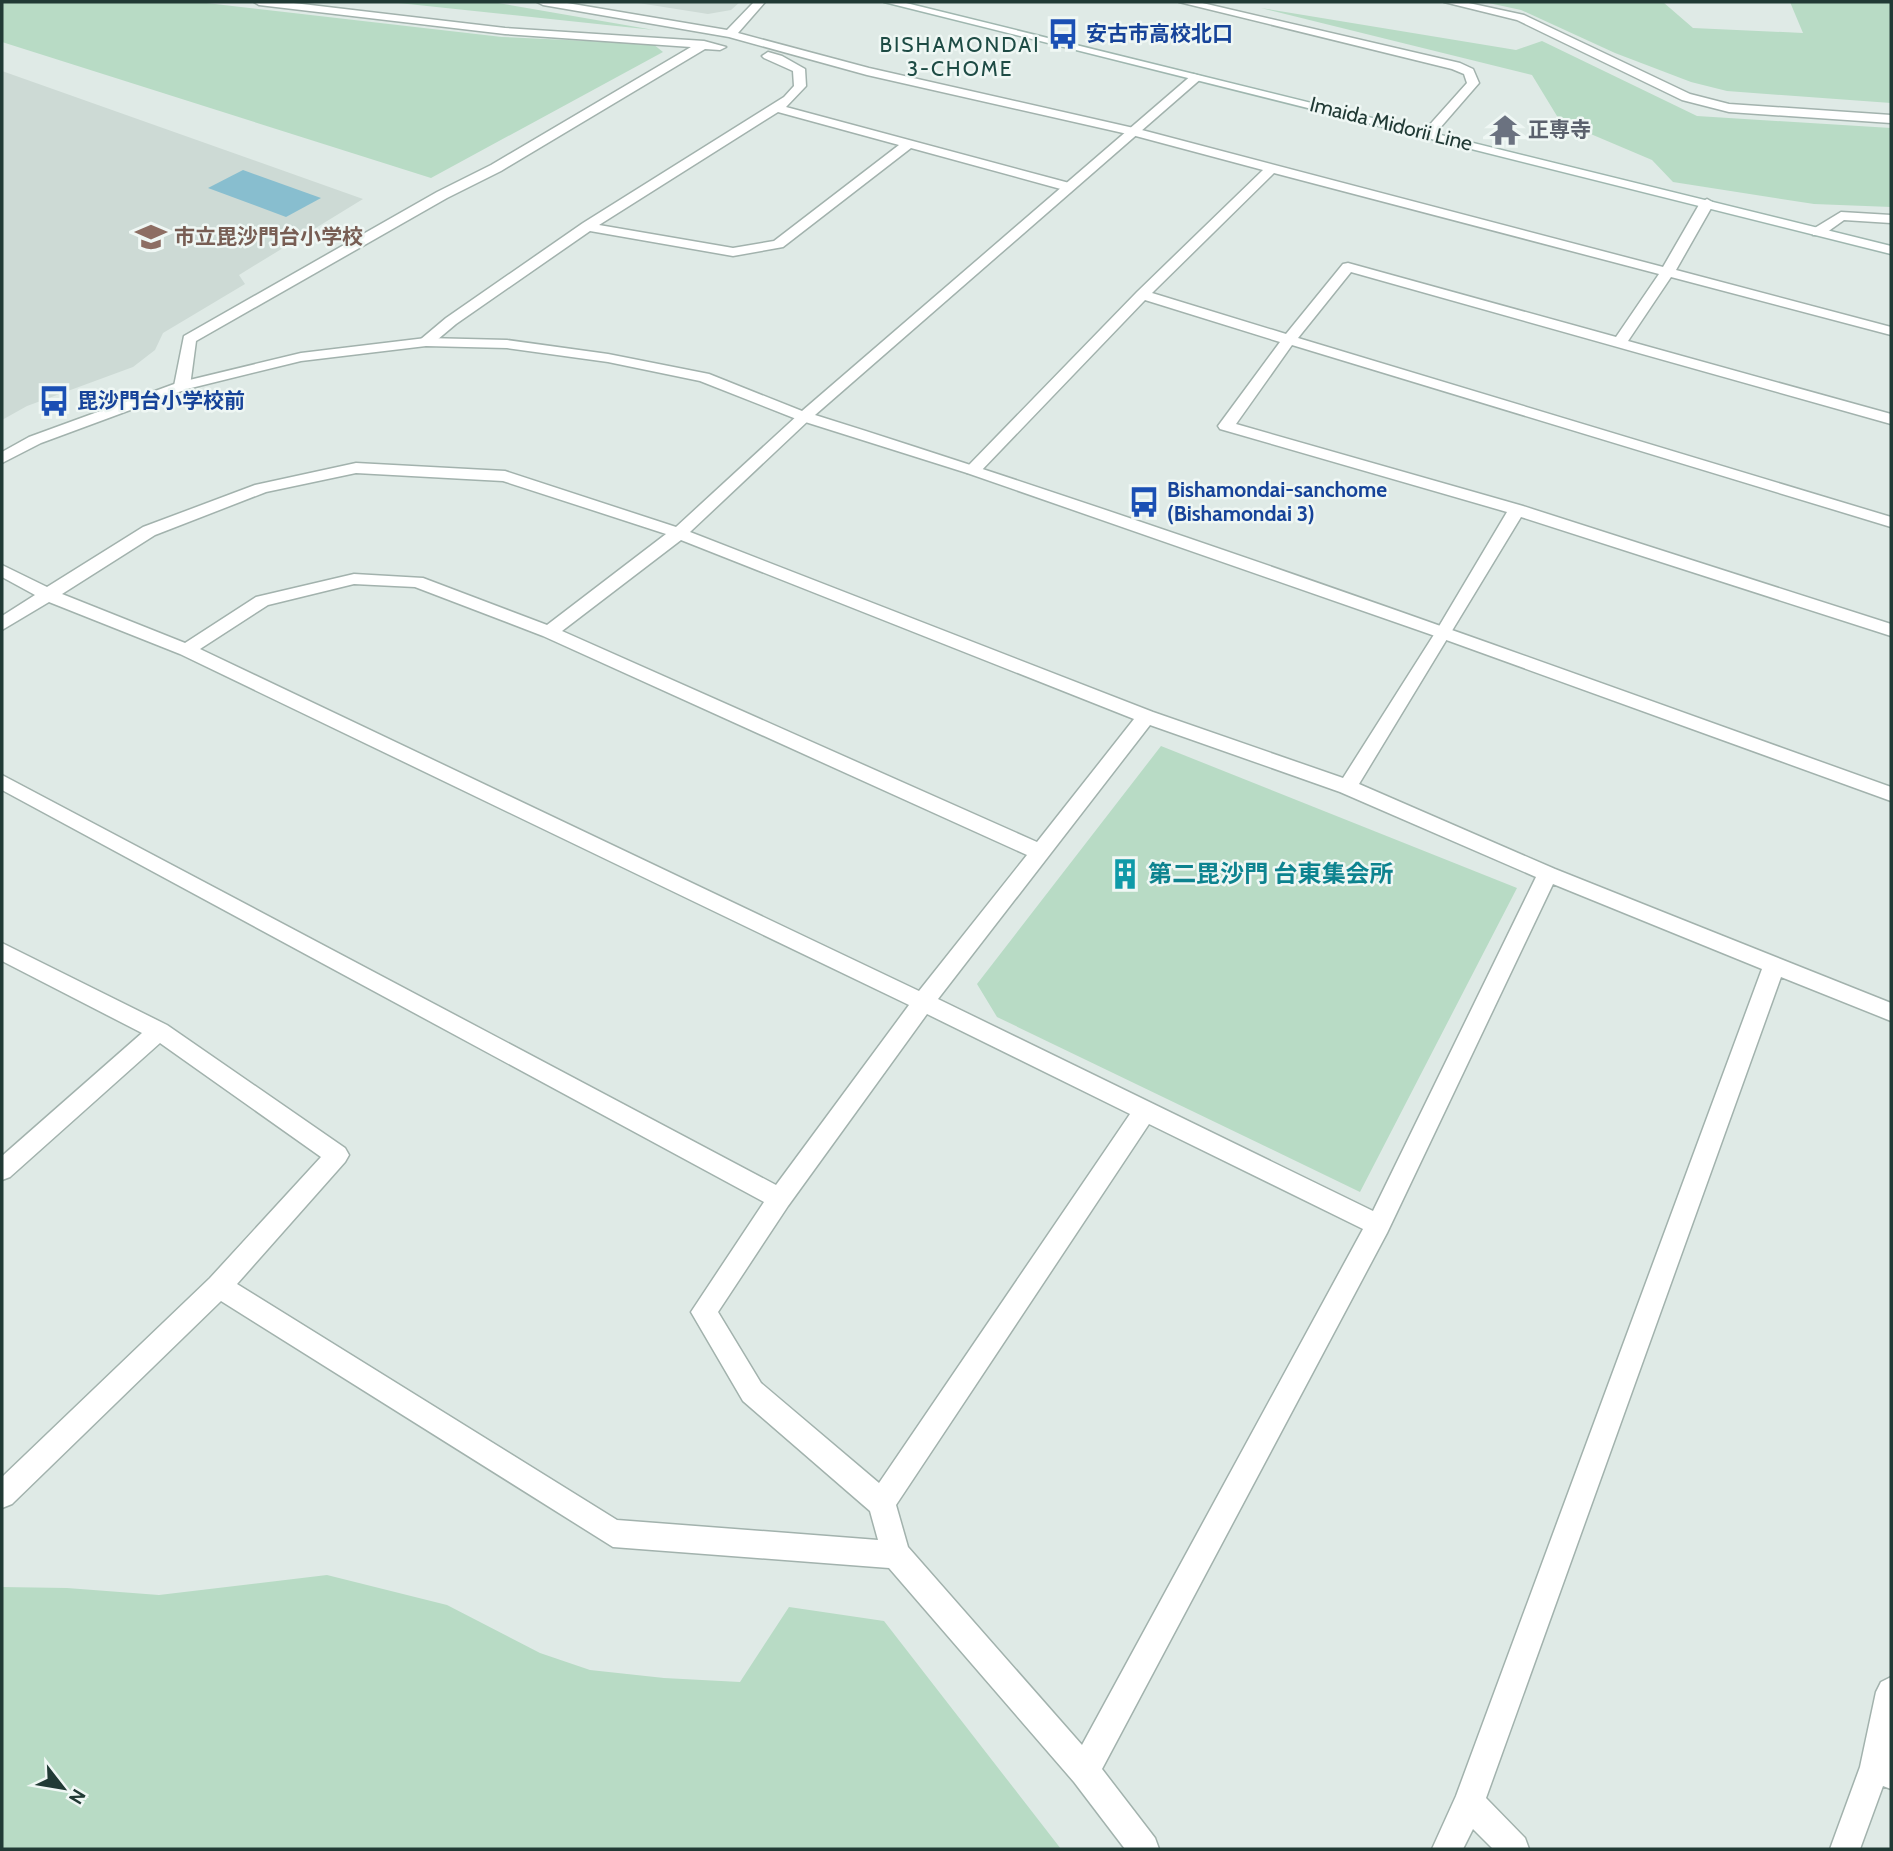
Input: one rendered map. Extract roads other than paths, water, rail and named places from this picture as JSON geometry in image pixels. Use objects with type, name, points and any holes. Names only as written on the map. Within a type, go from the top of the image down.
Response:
[{"type":"street","points":[[259,2],[505,32],[733,44],[778,58],[799,69],[800,86],[788,100],[588,226],[451,321],[426,342]]},
{"type":"street","points":[[543,2],[867,71],[1134,132],[1891,331]]},
{"type":"street","points":[[733,44],[760,2]]},
{"type":"street","name":"Imaida Midorii Line","points":[[890,2],[1429,133],[1891,250]]},
{"type":"street","points":[[1185,2],[1456,66],[1469,72],[1473,83],[1429,133]]},
{"type":"street","points":[[1450,2],[1520,17],[1697,99],[1729,108],[1891,119]]},
{"type":"street","points":[[183,386],[189,339],[442,195],[496,168],[704,44]]},
{"type":"street","points":[[549,632],[679,533],[804,417],[1196,78]]},
{"type":"street","points":[[774,107],[1068,187]]},
{"type":"street","points":[[588,226],[614,233],[733,252],[778,244],[908,144]]},
{"type":"street","points":[[973,470],[1142,295],[1272,168]]},
{"type":"street","points":[[1620,342],[1668,271],[1707,203]]},
{"type":"street","points":[[1818,232],[1841,216],[1891,219]]},
{"type":"street","points":[[1891,419],[1348,267],[1290,338],[1226,426],[1517,510],[1891,630]]},
{"type":"street","points":[[1142,295],[1891,522]]},
{"type":"street","points":[[2,458],[35,440],[183,386],[301,357],[426,342],[507,344],[608,358],[704,377],[804,417],[973,470],[1444,633],[1891,794]]},
{"type":"street","points":[[2,624],[149,531],[261,488],[356,468],[505,476],[679,533],[1146,717],[1346,786],[1548,874],[1891,1012]]},
{"type":"street","points":[[1346,786],[1444,633],[1517,510]]},
{"type":"street","points":[[2,570],[46,594],[187,650],[923,1002],[1378,1225]]},
{"type":"street","points":[[187,650],[262,601],[354,579],[418,582],[549,632],[1042,853]]},
{"type":"street","points":[[1144,1849],[1085,1771],[896,1555],[882,1503],[752,1392],[704,1312],[780,1199],[923,1002],[1146,717]]},
{"type":"street","points":[[2,782],[780,1199]]},
{"type":"street","points":[[1085,1771],[1378,1225],[1548,874]]},
{"type":"street","points":[[2,951],[159,1031],[337,1156],[219,1286],[2,1496]]},
{"type":"street","points":[[1447,1849],[1468,1803],[1775,964]]},
{"type":"street","points":[[2,1170],[159,1031]]},
{"type":"street","points":[[882,1503],[1145,1111]]},
{"type":"street","points":[[219,1286],[613,1533],[896,1555]]},
{"type":"street","points":[[1845,1849],[1883,1770],[1891,1692]]},
{"type":"street","points":[[1468,1803],[1514,1849]]},
{"type":"water","points":[[243,170],[321,198],[286,217],[208,188]]},
{"type":"place","name":"安古市高校北口","points":[[1063,34]]},
{"type":"place","name":"正専寺","points":[[1505,130]]},
{"type":"place","name":"市立毘沙門台小学校","points":[[151,237]]},
{"type":"place","name":"毘沙門台小学校前","points":[[54,401]]},
{"type":"place","name":"Bishamondai-sanchome (Bishamondai 3)","points":[[1144,502]]},
{"type":"place","name":"第二毘沙門 台東集会所","points":[[1125,874]]},
{"type":"district","name":"BISHAMONDAI 3-CHOME","points":[[960,57]]}]
